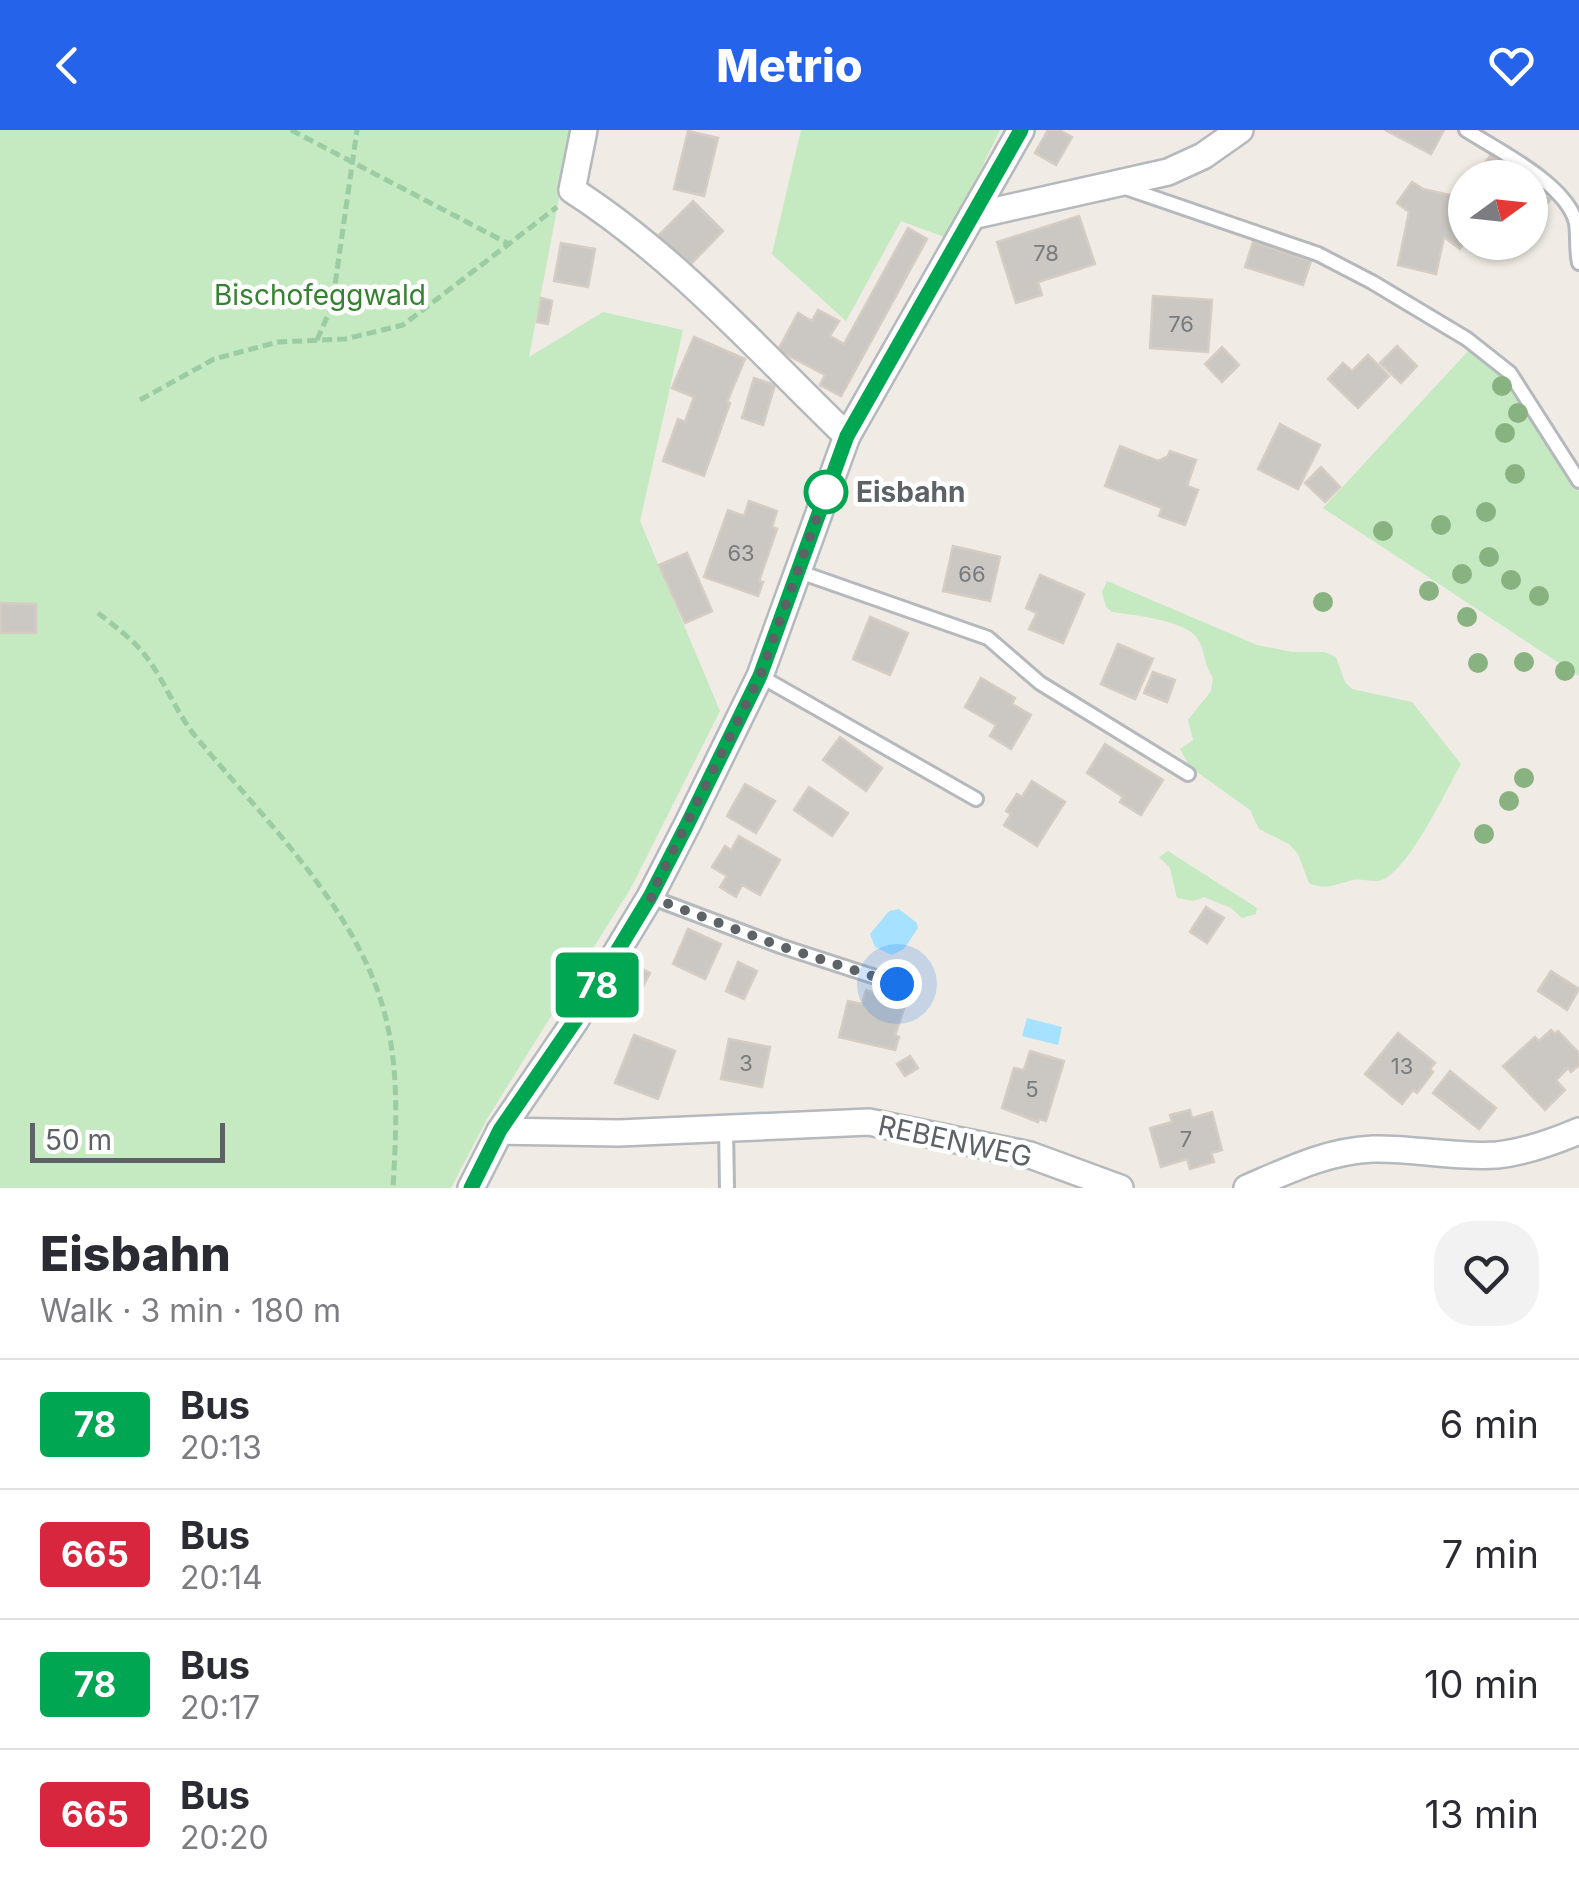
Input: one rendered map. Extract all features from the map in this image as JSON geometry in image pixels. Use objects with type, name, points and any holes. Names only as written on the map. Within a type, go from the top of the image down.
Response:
[{"type":"street","points":[[584,130],[572,190],[601,209],[690,285],[847,436]]},
{"type":"street","points":[[471,1188],[500,1130],[575,1021],[650,897],[760,676],[847,436],[1021,130]]},
{"type":"street","points":[[972,216],[1073,192],[1118,186],[1186,166],[1240,130]]},
{"type":"street","name":"REBENWEG","points":[[500,1130],[618,1133],[850,1122],[892,1124],[1030,1154],[1120,1188]]},
{"type":"street","points":[[1247,1188],[1314,1158],[1338,1152],[1373,1149],[1498,1155],[1548,1145],[1579,1130]]},
{"type":"lane","points":[[1466,130],[1555,191],[1576,223],[1579,263]]},
{"type":"lane","points":[[1118,186],[1318,254],[1467,339],[1510,374],[1579,482]]},
{"type":"lane","points":[[797,571],[988,638],[1040,683],[1188,774]]},
{"type":"lane","points":[[760,676],[976,799]]},
{"type":"lane","points":[[650,897],[780,946],[897,984]]},
{"type":"lane","points":[[726,1128],[728,1188]]},
{"type":"path","points":[[291,130],[507,243]]},
{"type":"path","points":[[317,340],[332,306],[357,130]]},
{"type":"path","points":[[140,400],[214,359],[278,342],[345,339],[403,325],[558,206],[572,190]]},
{"type":"path","points":[[98,613],[148,658],[190,730],[320,888],[368,969],[389,1029],[394,1188]]},
{"type":"green space","name":"Bischofeggwald","points":[[0,130],[572,130],[529,357],[603,312],[683,330],[640,521],[720,711],[632,886],[487,1119],[451,1188],[0,1188]]},
{"type":"green space","points":[[801,130],[1000,130],[947,238],[901,221],[846,321],[772,254]]},
{"type":"green space","points":[[1470,349],[1505,377],[1579,492],[1579,676],[1323,508]]},
{"type":"green space","points":[[1107,581],[1257,645],[1292,652],[1325,652],[1336,657],[1345,682],[1352,689],[1412,702],[1461,764],[1427,827],[1395,871],[1376,881],[1353,880],[1326,887],[1309,883],[1298,854],[1289,844],[1259,829],[1250,810],[1190,767],[1180,749],[1193,740],[1188,720],[1211,691],[1213,678],[1200,643],[1192,633],[1171,623],[1112,612],[1106,607],[1102,592]]},
{"type":"green space","points":[[1168,851],[1257,908],[1256,914],[1242,918],[1231,908],[1204,897],[1193,901],[1177,898],[1170,868],[1159,857]]},
{"type":"water","points":[[899,909],[918,928],[904,949],[892,955],[875,947],[870,934],[889,911]]},
{"type":"water","points":[[1027,1018],[1062,1027],[1058,1045],[1022,1036]]},
{"type":"building","points":[[1048,130],[1059,130],[1072,137],[1056,165],[1035,153]]},
{"type":"building","points":[[1385,130],[1444,130],[1431,154]]},
{"type":"building","points":[[688,131],[718,138],[704,196],[674,189]]},
{"type":"building","points":[[1412,182],[1448,195],[1448,240],[1444,237],[1436,274],[1398,265],[1409,212],[1397,203]]},
{"type":"building","points":[[693,201],[723,231],[686,269],[655,239]]},
{"type":"building","points":[[1079,216],[1095,264],[1038,282],[1042,295],[1016,303],[997,242]]},
{"type":"building","points":[[908,228],[927,239],[841,396],[820,385],[825,375],[778,350],[798,313],[812,321],[818,310],[839,321],[830,336],[844,344]]},
{"type":"building","points":[[1253,242],[1311,261],[1303,285],[1245,267]]},
{"type":"building","points":[[561,243],[595,249],[588,287],[554,281]]},
{"type":"building","points":[[1153,296],[1212,300],[1208,352],[1150,348]]},
{"type":"building","points":[[541,298],[552,301],[548,324],[537,322]]},
{"type":"building","points":[[694,337],[745,359],[704,476],[663,461],[678,419],[685,422],[694,397],[672,388]]},
{"type":"building","points":[[1397,346],[1417,366],[1401,383],[1380,363]]},
{"type":"building","points":[[1222,347],[1239,365],[1222,382],[1205,364]]},
{"type":"building","points":[[1368,355],[1389,376],[1358,408],[1328,379],[1343,363],[1352,371]]},
{"type":"building","points":[[754,378],[775,385],[763,425],[742,418]]},
{"type":"building","points":[[1280,424],[1320,445],[1298,489],[1258,469]]},
{"type":"building","points":[[1120,446],[1158,461],[1170,451],[1196,460],[1187,486],[1198,490],[1185,525],[1159,516],[1162,508],[1105,486]]},
{"type":"building","points":[[1321,467],[1340,487],[1325,502],[1305,483]]},
{"type":"building","points":[[749,501],[777,511],[772,527],[777,529],[759,581],[763,582],[758,596],[704,577],[728,510],[744,516]]},
{"type":"building","points":[[953,546],[1000,557],[990,601],[943,591]]},
{"type":"building","points":[[687,553],[712,611],[685,623],[659,565]]},
{"type":"building","points":[[1040,575],[1084,594],[1063,643],[1029,629],[1037,613],[1026,608]]},
{"type":"building","points":[[0,603],[36,604],[36,633],[0,633]]},
{"type":"building","points":[[870,617],[908,633],[890,675],[853,659]]},
{"type":"building","points":[[1118,644],[1153,659],[1135,699],[1101,684]]},
{"type":"building","points":[[1153,672],[1175,680],[1167,702],[1144,693]]},
{"type":"building","points":[[981,678],[1015,698],[1012,704],[1031,715],[1011,749],[990,736],[996,725],[965,707]]},
{"type":"building","points":[[840,737],[882,768],[866,791],[823,760]]},
{"type":"building","points":[[1105,744],[1163,780],[1141,815],[1120,802],[1123,797],[1087,773]]},
{"type":"building","points":[[1032,781],[1065,802],[1037,846],[1004,825],[1011,814],[1006,811]]},
{"type":"building","points":[[745,784],[775,801],[756,833],[727,816]]},
{"type":"building","points":[[809,787],[848,813],[832,836],[794,810]]},
{"type":"building","points":[[739,836],[780,860],[760,895],[742,885],[736,897],[720,887],[727,876],[712,867],[725,846],[731,850]]},
{"type":"building","points":[[1206,907],[1224,918],[1207,943],[1190,932]]},
{"type":"building","points":[[688,929],[721,944],[705,979],[673,964]]},
{"type":"building","points":[[738,962],[757,971],[744,999],[726,991]]},
{"type":"building","points":[[639,967],[650,973],[638,996],[627,990]]},
{"type":"building","points":[[1551,971],[1579,989],[1567,1010],[1538,991]]},
{"type":"building","points":[[866,990],[906,1003],[895,1035],[899,1037],[895,1050],[839,1037],[848,1001],[862,1004]]},
{"type":"building","points":[[1551,1030],[1555,1034],[1558,1031],[1579,1053],[1579,1065],[1571,1072],[1568,1068],[1556,1080],[1565,1090],[1545,1110],[1503,1066],[1535,1037],[1539,1041]]},
{"type":"building","points":[[1398,1033],[1435,1063],[1417,1093],[1413,1090],[1402,1104],[1365,1074]]},
{"type":"building","points":[[634,1035],[675,1051],[658,1099],[615,1083]]},
{"type":"building","points":[[729,1039],[770,1047],[762,1087],[721,1079]]},
{"type":"building","points":[[1030,1051],[1064,1061],[1046,1121],[1038,1122],[1002,1108],[1014,1068],[1024,1070]]},
{"type":"building","points":[[910,1056],[918,1068],[905,1076],[897,1064]]},
{"type":"building","points":[[1450,1071],[1496,1108],[1479,1129],[1433,1093]]},
{"type":"building","points":[[1190,1110],[1192,1118],[1212,1112],[1222,1150],[1211,1153],[1214,1162],[1190,1169],[1187,1159],[1161,1167],[1150,1128],[1172,1122],[1170,1115]]},
{"type":"bus line","name":"78","points":[[471,1188],[500,1130],[575,1021],[650,897],[760,676],[847,436],[1021,130]]},
{"type":"place","name":"Eisbahn","points":[[826,492]]},
{"type":"route","points":[[826,492],[827,489],[760,676],[650,897],[780,946],[897,984]]}]
